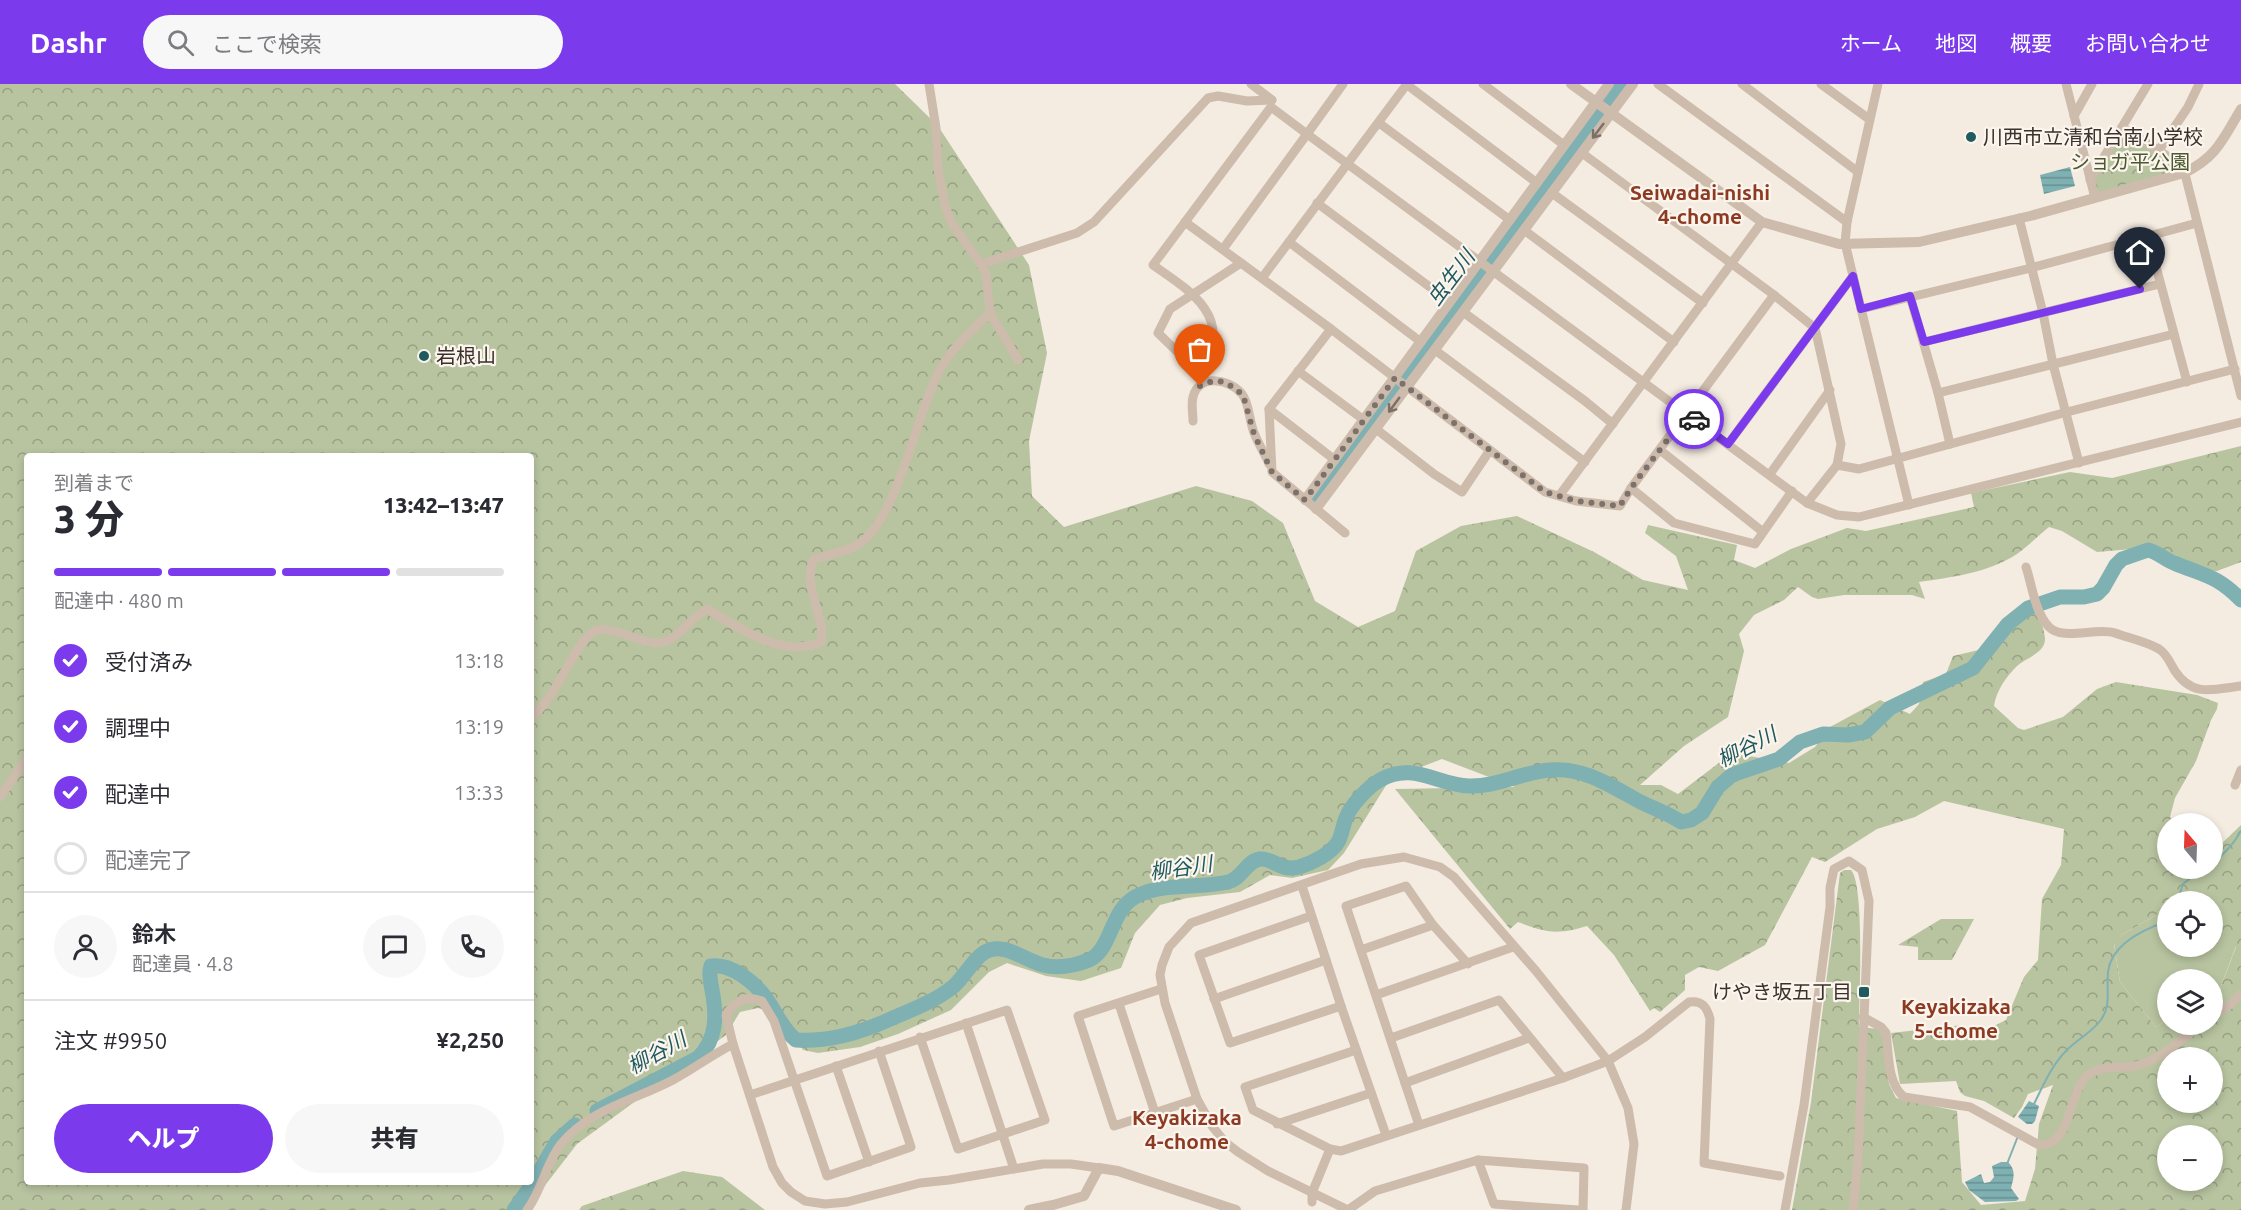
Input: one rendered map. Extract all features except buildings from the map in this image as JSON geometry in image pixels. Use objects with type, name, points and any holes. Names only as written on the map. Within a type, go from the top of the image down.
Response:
[{"type":"street","points":[[929,84],[936,128],[938,169],[945,206],[952,224],[986,274],[990,313],[1018,360]]},
{"type":"street","points":[[981,264],[1030,250],[1085,228],[1102,214],[1209,98],[1218,96],[1247,101],[1272,100],[1251,84]]},
{"type":"street","points":[[1223,249],[1343,84]]},
{"type":"street","points":[[1262,278],[1406,84],[1537,183]]},
{"type":"street","points":[[1483,84],[1564,145]]},
{"type":"street","points":[[1571,84],[1762,222],[1839,244],[1919,243],[2095,198],[2184,172],[2212,156],[2241,109]]},
{"type":"street","points":[[1305,500],[1609,84]]},
{"type":"street","points":[[1316,509],[1633,84]]},
{"type":"street","points":[[1658,84],[1847,222]]},
{"type":"street","points":[[1742,84],[1858,172]]},
{"type":"street","points":[[1821,84],[1869,119]]},
{"type":"street","points":[[1878,84],[1847,222],[1845,243],[1909,505]]},
{"type":"street","points":[[2066,84],[2095,198]]},
{"type":"street","points":[[2074,116],[2092,84]]},
{"type":"street","points":[[2090,180],[2148,84]]},
{"type":"street","points":[[2159,150],[2188,107],[2199,84]]},
{"type":"street","points":[[1242,262],[1193,294],[1170,309],[1158,333],[1193,367],[1206,362],[1213,348],[1212,319],[1193,294],[1153,265],[1271,107],[1807,503],[1838,515],[1859,517],[2241,422]]},
{"type":"street","points":[[1379,123],[1510,220]]},
{"type":"street","points":[[2122,127],[2183,166],[2241,396]]},
{"type":"street","points":[[1582,153],[1815,328],[1841,444],[1837,465],[1807,503]]},
{"type":"street","points":[[1552,193],[1703,303]]},
{"type":"street","points":[[1317,203],[1450,302]]},
{"type":"street","points":[[2019,218],[2079,463]]},
{"type":"street","points":[[1185,222],[1242,262],[1545,492],[1576,501],[1620,506],[1774,295]]},
{"type":"street","points":[[1559,496],[1762,222]]},
{"type":"street","points":[[1861,309],[2031,268],[2197,223]]},
{"type":"street","points":[[1524,230],[1674,342]]},
{"type":"street","points":[[2148,237],[2187,382]]},
{"type":"street","points":[[1289,242],[1421,342]]},
{"type":"street","points":[[1728,444],[1853,276]]},
{"type":"street","points":[[1924,342],[2160,284]]},
{"type":"street","points":[[1910,296],[1950,444]]},
{"type":"street","points":[[1463,312],[1585,400],[1613,424]]},
{"type":"street","points":[[534,713],[551,693],[580,646],[593,632],[601,629],[643,641],[657,643],[668,641],[697,614],[707,609],[765,641],[791,648],[808,648],[821,642],[823,632],[811,582],[811,566],[814,559],[857,546],[867,537],[891,499],[940,369],[970,332],[990,313]]},
{"type":"street","points":[[1272,472],[1269,409],[1331,330]]},
{"type":"street","points":[[1938,393],[2174,334]]},
{"type":"street","points":[[1435,350],[1585,462]]},
{"type":"street","points":[[1837,465],[1859,470],[2067,412],[2235,369]]},
{"type":"street","points":[[1298,371],[1364,420]]},
{"type":"street","points":[[1193,421],[1193,396],[1200,386],[1211,380],[1220,380],[1230,385],[1243,395],[1254,434],[1272,472],[1345,533]]},
{"type":"street","points":[[1770,474],[1830,390]]},
{"type":"street","points":[[1269,409],[1335,460]]},
{"type":"street","points":[[1376,429],[1434,474],[1462,492],[1490,450]]},
{"type":"street","points":[[1660,450],[1763,532]]},
{"type":"street","points":[[1631,488],[1674,523],[1755,544],[1792,490]]},
{"type":"street","points":[[2026,567],[2039,610],[2049,628],[2060,634],[2112,632],[2158,648],[2180,678],[2198,689],[2209,691],[2241,686]]},
{"type":"street","points":[[0,797],[24,762]]},
{"type":"street","points":[[2235,785],[2241,770]]},
{"type":"street","points":[[1582,1210],[1584,1168],[1478,1160],[1375,1191],[1348,1210],[1312,1198],[1299,1184],[1268,1171],[1225,1142],[1212,1126],[1197,1099],[1161,989],[1160,975],[1169,947],[1191,923],[1361,864],[1404,857],[1440,867],[1454,877],[1536,971],[1608,1061],[1628,1108],[1634,1144],[1626,1210]]},
{"type":"street","points":[[1785,1210],[1804,1105],[1830,907],[1830,888],[1834,868],[1849,861],[1862,870],[1869,901],[1858,1159],[1853,1210]]},
{"type":"street","points":[[1302,886],[1386,1135]]},
{"type":"street","points":[[1419,1125],[1346,906],[1406,886],[1433,925],[1468,964]]},
{"type":"street","points":[[1311,916],[1199,955],[1230,1043],[1341,1006]]},
{"type":"street","points":[[1361,950],[1433,925]]},
{"type":"street","points":[[1376,995],[1513,947]]},
{"type":"street","points":[[1214,999],[1326,960]]},
{"type":"street","points":[[1161,989],[1078,1016],[1103,1093],[1114,1126],[1197,1099]]},
{"type":"street","points":[[2223,1010],[2241,994]]},
{"type":"street","points":[[879,1051],[911,1147],[827,1176],[774,1021],[762,1001],[752,997],[740,1000],[726,1015],[733,1044],[773,1167],[782,1183],[804,1201],[825,1204],[847,1202],[920,1183],[1043,1164],[1071,1164],[1118,1171],[1236,1210]]},
{"type":"street","points":[[1391,1038],[1499,1000],[1563,1078]]},
{"type":"street","points":[[1356,1050],[1245,1087],[1252,1110],[1330,1149],[1341,1151],[1608,1061],[1646,1038],[1689,1002],[1697,1001],[1703,1004],[1710,1019],[1704,1163],[1780,1176]]},
{"type":"street","points":[[1119,1004],[1155,1113]]},
{"type":"street","points":[[750,1095],[794,1079],[921,1037],[1007,1010],[1045,1120],[958,1149],[921,1037]]},
{"type":"street","points":[[1863,1017],[1881,1027],[1886,1033],[1893,1081],[1898,1092],[1905,1097],[1970,1107],[2039,1145],[2047,1145],[2055,1141],[2063,1130],[2075,1094],[2086,1076],[2103,1069],[2134,1066],[2146,1062],[2171,1048],[2188,1035]]},
{"type":"street","points":[[966,1023],[1014,1169]]},
{"type":"street","points":[[1406,1083],[1529,1038]]},
{"type":"street","points":[[528,1210],[561,1145],[578,1128],[615,1105],[673,1080],[702,1060],[733,1044]]},
{"type":"street","points":[[836,1066],[869,1162]]},
{"type":"street","points":[[1277,1124],[1371,1093]]},
{"type":"street","points":[[1312,1198],[1330,1149]]},
{"type":"street","points":[[1478,1160],[1494,1203],[1578,1210]]},
{"type":"street","points":[[1029,1210],[1084,1196],[1099,1168]]},
{"type":"green space","points":[[0,84],[895,84],[938,126],[1029,265],[1047,353],[1029,441],[1032,496],[1064,527],[1196,486],[1252,501],[1283,523],[1315,601],[1358,627],[1395,611],[1416,551],[1461,526],[1517,516],[1594,552],[1643,580],[1688,590],[1676,556],[1645,533],[1648,525],[1737,545],[1734,560],[1755,568],[1791,549],[1847,528],[1866,531],[1974,507],[1971,493],[2070,472],[2112,478],[2241,446],[2241,562],[2209,572],[2156,547],[2097,552],[2062,531],[2049,527],[2017,554],[1994,566],[1970,573],[1919,582],[1925,599],[1912,595],[1844,595],[1818,599],[1798,587],[1784,600],[1754,615],[1739,634],[1744,651],[1728,717],[1684,746],[1640,785],[1661,785],[1678,794],[1732,753],[1789,763],[1815,747],[1830,727],[1880,700],[1910,714],[1919,704],[1923,682],[1946,674],[1953,656],[1983,649],[1989,645],[1998,628],[2017,613],[2037,611],[2045,638],[2042,648],[2017,666],[2009,675],[1995,700],[1994,706],[2018,728],[2024,730],[2063,717],[2097,689],[2116,682],[2197,695],[2218,703],[2196,761],[2175,798],[2171,813],[2157,813],[2157,879],[2223,879],[2223,842],[2241,825],[2241,1210],[1792,1210],[1811,1102],[1840,873],[1844,870],[1851,870],[1858,897],[1860,919],[1859,1027],[1879,1029],[1883,1033],[1889,1084],[1896,1098],[1957,1111],[1962,1182],[1981,1205],[2025,1201],[2035,1169],[2039,1124],[2053,1085],[2028,1094],[2014,1118],[1984,1101],[1965,1096],[1960,1092],[1956,1081],[1900,1084],[1891,1033],[1962,1025],[1963,1035],[1988,1029],[2006,1020],[2024,977],[2038,960],[2042,899],[2061,865],[2064,829],[1944,801],[1915,817],[1877,829],[1825,862],[1812,857],[1765,945],[1718,971],[1699,967],[1685,975],[1685,990],[1660,1012],[1654,1008],[1650,1011],[1614,955],[1587,926],[1552,932],[1518,922],[1510,929],[1395,789],[1515,787],[1442,759],[1390,779],[1344,853],[1328,870],[1292,878],[1270,875],[1240,892],[1187,898],[1160,905],[1135,933],[1121,968],[1081,981],[1046,976],[1007,963],[989,972],[951,1010],[898,1034],[860,1047],[818,1053],[803,1050],[780,1014],[758,1008],[740,1012],[726,1035],[577,1144],[526,1210],[0,1210]],"holes":[[[2157,891],[2223,891],[2223,946],[2236,947],[2223,981],[2223,1035],[2157,1035],[2157,1026],[2120,982],[2114,944],[2123,934],[2157,915]]]},
{"type":"green space","name":"ショガ平公園","points":[[2122,127],[2183,166],[2184,173],[2095,198],[2090,180]]},
{"type":"green space","points":[[2157,915],[2157,957],[2223,957],[2223,946],[2236,946],[2223,980],[2223,969],[2157,969],[2156,1027],[2120,982],[2114,943],[2123,934]]},
{"type":"green space","points":[[1941,919],[1974,919],[1952,960],[1918,960],[1918,947],[1898,945]]},
{"type":"green space","points":[[683,1171],[722,1177],[765,1210],[579,1210],[582,1206]]},
{"type":"water","points":[[2070,167],[2075,186],[2044,194],[2040,175]]},
{"type":"water","points":[[2029,1101],[2039,1106],[2032,1124],[2027,1124],[2018,1117]]},
{"type":"water","points":[[2008,1162],[2012,1168],[2011,1188],[2019,1199],[1985,1202],[1969,1190],[1965,1182],[1981,1174],[1984,1183],[1990,1182],[1994,1177],[1992,1166]]},
{"type":"waterway","name":"虫生川","points":[[1314,498],[1621,84]]},
{"type":"waterway","name":"柳谷川","points":[[597,1111],[698,1058],[704,1051],[712,1035],[715,1018],[711,966],[726,967],[749,980],[766,998],[783,1026],[796,1040],[819,1040],[842,1036],[875,1026],[938,997],[954,986],[981,955],[992,949],[1007,950],[1036,963],[1049,966],[1061,967],[1078,964],[1097,955],[1121,910],[1137,896],[1170,887],[1228,882],[1237,877],[1255,860],[1265,859],[1287,868],[1299,867],[1315,860],[1326,854],[1338,842],[1348,813],[1360,797],[1380,780],[1392,775],[1414,773],[1457,785],[1479,786],[1540,771],[1573,771],[1605,782],[1681,822],[1691,820],[1702,813],[1718,787],[1732,775],[1779,759],[1800,742],[1823,734],[1848,735],[1865,732],[1890,708],[1973,668],[2008,624],[2028,608],[2060,597],[2084,597],[2097,594],[2122,559],[2148,550],[2152,551],[2171,562],[2217,581],[2241,600]]},
{"type":"waterway","points":[[2223,854],[2241,831]]},
{"type":"waterway","points":[[2181,891],[2183,884],[2189,879]]},
{"type":"waterway","points":[[2033,1106],[2056,1063],[2104,1015],[2107,1004],[2108,972],[2115,953],[2139,933],[2157,925]]},
{"type":"waterway","name":"柳谷川","points":[[534,1181],[557,1141],[575,1125]]},
{"type":"waterway","points":[[2007,1164],[2018,1136]]},
{"type":"waterway","name":"柳谷川","points":[[514,1210],[532,1185]]},
{"type":"way so far","points":[[1200,386],[1211,380],[1220,380],[1243,395],[1254,434],[1272,472],[1305,500],[1395,378],[1545,492],[1576,501],[1620,506],[1687,414],[1694,419]]},
{"type":"place","name":"川西市立清和台南小学校","points":[[1971,137]]},
{"type":"place","name":"岩根山","points":[[424,356]]},
{"type":"place","name":"けやき坂五丁目","points":[[1864,992]]},
{"type":"district","name":"Seiwadai-nishi 4-chome","points":[[1700,205]]},
{"type":"district","name":"Keyakizaka 5-chome","points":[[1956,1019]]},
{"type":"district","name":"Keyakizaka 4-chome","points":[[1187,1130]]},
{"type":"route","points":[[1694,419],[1728,444],[1853,276],[1861,309],[1910,296],[1924,342],[2140,289]]}]
